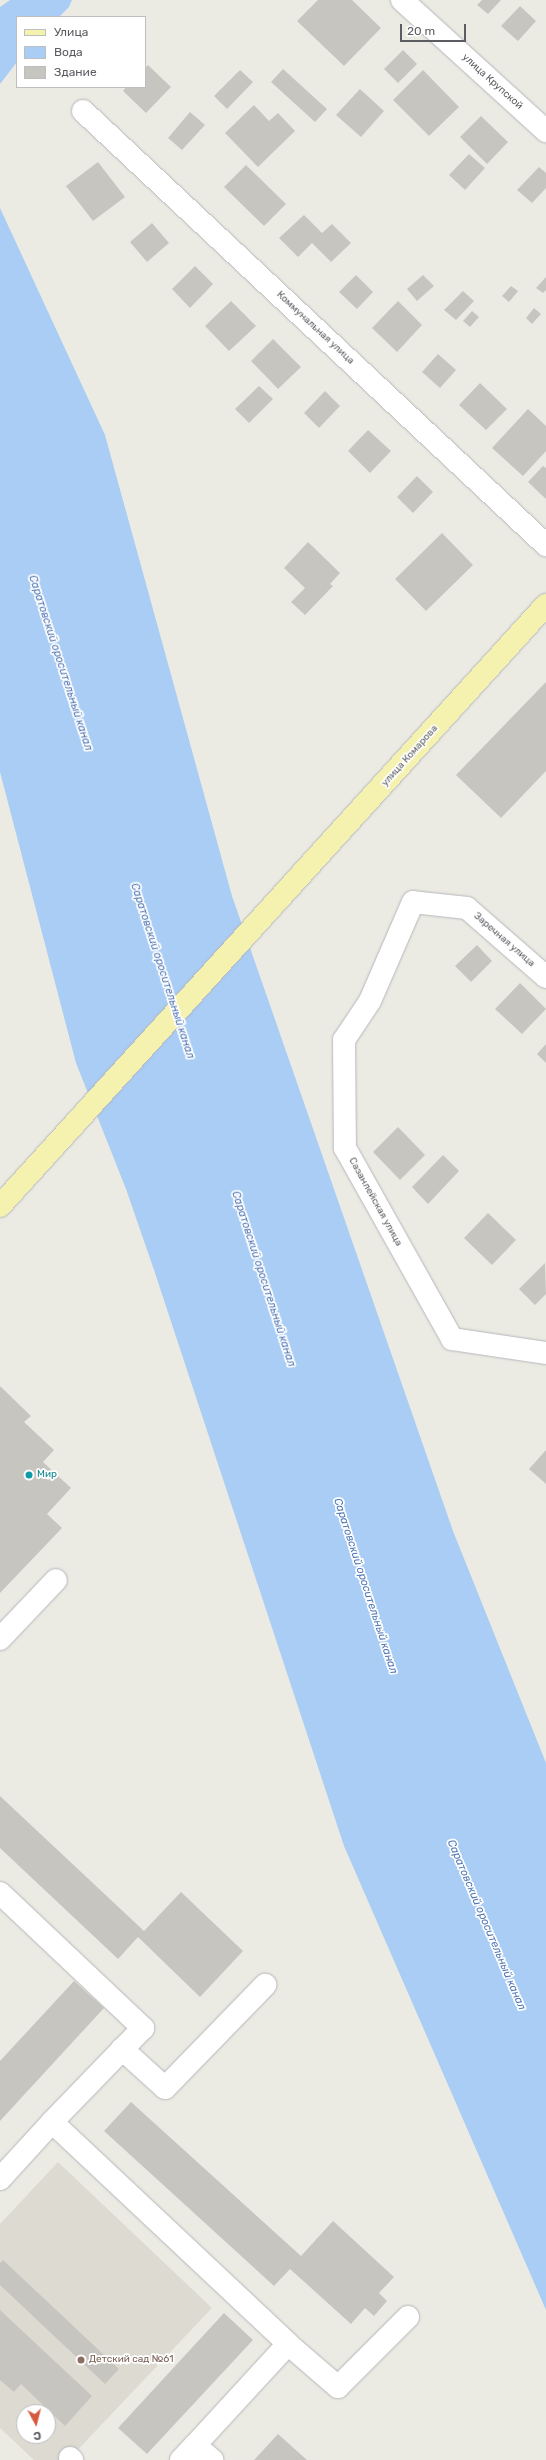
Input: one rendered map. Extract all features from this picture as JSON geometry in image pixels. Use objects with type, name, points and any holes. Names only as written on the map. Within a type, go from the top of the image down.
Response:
[{"type":"main road","name":"улица Комарова","points":[[3,1201],[274,908],[546,605]]},
{"type":"street","name":"улица Крупской","points":[[402,0],[546,131]]},
{"type":"street","name":"Коммунальная улица","points":[[83,111],[546,545]]},
{"type":"street","name":"Заречная улица","points":[[413,902],[467,908],[546,977]]},
{"type":"street","name":"Сазанлейская улица","points":[[413,902],[370,1001],[344,1040],[345,1148],[452,1339],[546,1353]]},
{"type":"street","points":[[0,1638],[56,1580]]},
{"type":"street","points":[[0,1893],[143,2028],[52,2122],[0,2179]]},
{"type":"street","points":[[122,2049],[165,2088],[265,1985]]},
{"type":"street","points":[[52,2122],[288,2344],[338,2388],[408,2317]]},
{"type":"street","points":[[212,2460],[188,2452],[288,2344]]},
{"type":"shaded area","name":"Детский сад №61","points":[[58,2162],[212,2308],[68,2460],[34,2460],[17,2444],[56,2444],[56,2404],[16,2404],[16,2443],[0,2428],[0,2224]]},
{"type":"water","points":[[10,0],[72,0],[69,7],[60,16],[16,16],[16,63],[0,84],[0,7]]},
{"type":"water","name":"Саратовский оросительный канал","points":[[0,208],[105,435],[232,896],[453,1531],[546,1763],[546,2310],[344,1846],[154,1270],[126,1189],[76,1063],[0,772]]},
{"type":"building","points":[[318,0],[352,0],[381,28],[344,66],[297,21]]},
{"type":"building","points":[[482,0],[501,0],[488,14],[477,5]]},
{"type":"building","points":[[520,6],[536,21],[518,41],[501,26]]},
{"type":"building","points":[[403,50],[417,64],[398,83],[384,69]]},
{"type":"building","points":[[148,65],[171,87],[146,113],[123,91],[125,88],[146,88],[146,67]]},
{"type":"building","points":[[283,69],[327,109],[315,122],[271,82]]},
{"type":"building","points":[[240,70],[253,82],[227,109],[214,96]]},
{"type":"building","points":[[423,70],[459,107],[429,136],[393,100]]},
{"type":"building","points":[[360,89],[384,111],[361,137],[336,115]]},
{"type":"building","points":[[254,105],[269,121],[278,113],[295,131],[258,167],[225,133]]},
{"type":"building","points":[[190,112],[205,125],[182,150],[168,138]]},
{"type":"building","points":[[481,116],[508,142],[487,164],[460,137]]},
{"type":"building","points":[[469,154],[485,168],[465,190],[449,175]]},
{"type":"building","points":[[98,162],[125,197],[93,221],[66,186]]},
{"type":"building","points":[[246,165],[286,204],[264,226],[224,187]]},
{"type":"building","points":[[539,167],[546,173],[546,188],[532,203],[517,190]]},
{"type":"building","points":[[304,215],[322,233],[332,224],[351,243],[331,262],[312,243],[298,257],[279,238]]},
{"type":"building","points":[[152,223],[169,243],[147,262],[130,242]]},
{"type":"building","points":[[195,266],[213,284],[190,308],[172,289]]},
{"type":"building","points":[[356,275],[373,292],[357,309],[339,292]]},
{"type":"building","points":[[423,275],[434,286],[417,301],[407,289]]},
{"type":"building","points":[[546,277],[546,290],[543,293],[536,288]]},
{"type":"building","points":[[511,286],[518,291],[509,302],[502,296]]},
{"type":"building","points":[[463,291],[474,301],[456,320],[444,310]]},
{"type":"building","points":[[231,301],[256,326],[229,351],[205,326]]},
{"type":"building","points":[[398,301],[422,325],[397,352],[372,328]]},
{"type":"building","points":[[534,308],[541,314],[532,324],[526,318]]},
{"type":"building","points":[[472,311],[479,317],[470,327],[463,321]]},
{"type":"building","points":[[273,339],[301,367],[278,389],[251,361]]},
{"type":"building","points":[[438,354],[456,370],[440,388],[422,372]]},
{"type":"building","points":[[480,383],[507,409],[486,430],[459,405]]},
{"type":"building","points":[[259,386],[273,399],[249,423],[235,409]]},
{"type":"building","points":[[325,391],[340,406],[319,428],[304,413]]},
{"type":"building","points":[[528,409],[546,426],[546,451],[523,476],[492,448]]},
{"type":"building","points":[[368,430],[391,451],[370,473],[348,451]]},
{"type":"building","points":[[543,466],[546,468],[546,499],[528,482]]},
{"type":"building","points":[[417,476],[433,492],[413,513],[397,497]]},
{"type":"building","points":[[442,533],[473,565],[426,611],[395,579]]},
{"type":"building","points":[[308,542],[340,573],[330,584],[333,586],[305,615],[291,602],[305,588],[284,568]]},
{"type":"building","points":[[546,682],[546,771],[501,818],[456,775]]},
{"type":"building","points":[[477,945],[492,961],[471,982],[455,966]]},
{"type":"building","points":[[520,983],[546,1009],[522,1034],[495,1009]]},
{"type":"building","points":[[546,1044],[546,1063],[537,1054]]},
{"type":"building","points":[[398,1127],[425,1155],[400,1180],[373,1152]]},
{"type":"building","points":[[443,1155],[459,1171],[428,1204],[412,1187]]},
{"type":"building","points":[[488,1213],[516,1240],[492,1265],[464,1238]]},
{"type":"building","points":[[545,1263],[546,1294],[535,1305],[519,1289]]},
{"type":"building","name":"Мир","points":[[0,1386],[31,1416],[24,1422],[54,1450],[43,1462],[71,1488],[47,1514],[62,1528],[0,1593]]},
{"type":"building","points":[[546,1450],[546,1484],[529,1469]]},
{"type":"building","points":[[0,1796],[144,1931],[181,1892],[243,1951],[200,1997],[138,1937],[118,1959],[0,1848]]},
{"type":"building","points":[[74,1981],[104,2008],[0,2121],[0,2061]]},
{"type":"building","points":[[131,2102],[301,2256],[333,2221],[394,2277],[379,2293],[387,2301],[374,2316],[365,2308],[351,2324],[290,2269],[274,2286],[104,2131]]},
{"type":"building","points":[[3,2260],[119,2369],[105,2384],[0,2285],[0,2263]]},
{"type":"building","points":[[0,2310],[92,2396],[65,2426],[56,2417],[56,2404],[42,2404],[21,2384],[14,2392],[0,2380]]},
{"type":"building","points":[[224,2313],[253,2340],[147,2454],[118,2428]]},
{"type":"building","points":[[278,2434],[307,2460],[254,2460]]},
{"type":"place","name":"Мир","points":[[29,1475]]},
{"type":"place","name":"Детский сад №61","points":[[81,2360]]}]
